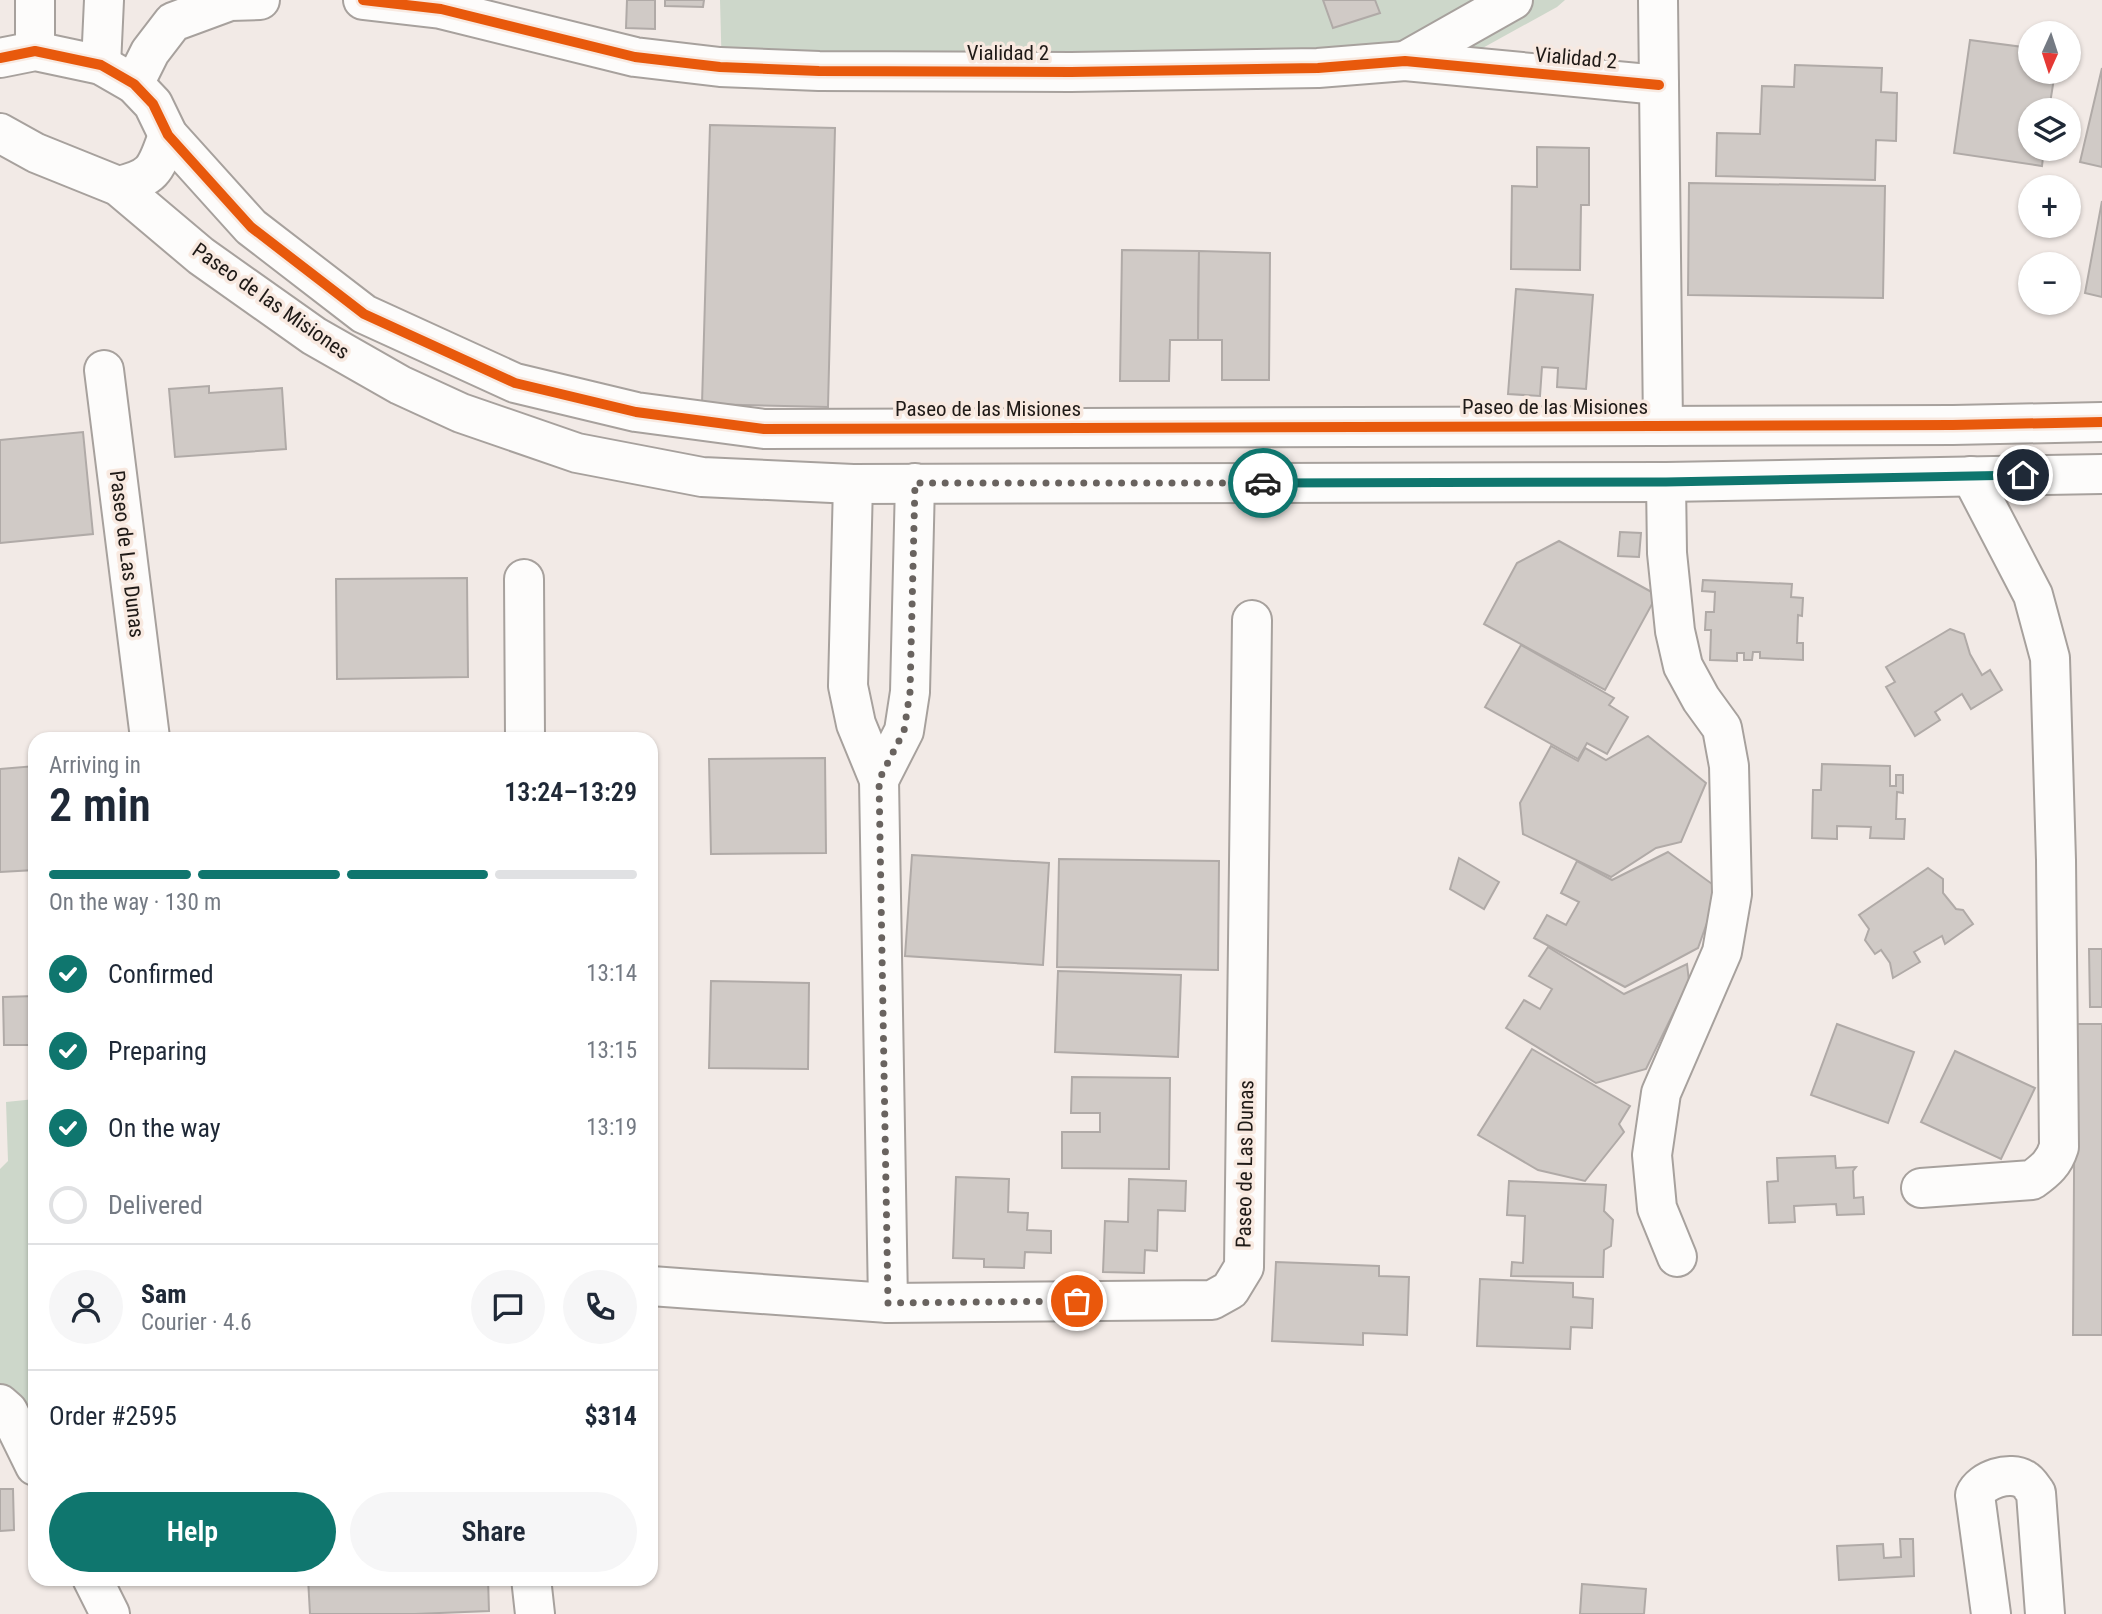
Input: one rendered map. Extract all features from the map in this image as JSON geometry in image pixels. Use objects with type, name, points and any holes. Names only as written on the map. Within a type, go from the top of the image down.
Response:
[{"type":"street","points":[[17,55],[35,0]]},
{"type":"street","points":[[101,65],[104,0]]},
{"type":"street","points":[[134,83],[150,52],[173,22],[230,1],[260,0]]},
{"type":"street","name":"Vialidad 2","points":[[363,0],[441,9],[635,57],[720,68],[1071,72],[1318,68],[1405,61],[1659,85]]},
{"type":"street","points":[[1405,61],[1513,0]]},
{"type":"street","points":[[1658,0],[1663,426]]},
{"type":"street","name":"Paseo de las Misiones","points":[[17,55],[101,65],[134,83],[153,104],[168,135],[251,227],[364,314],[515,383],[636,412],[764,429],[2101,422]]},
{"type":"street","name":"Paseo de las Misiones","points":[[0,133],[36,153],[118,187],[201,256],[314,336],[400,385],[461,413],[578,453],[702,477],[853,484],[1666,482],[2102,474]]},
{"type":"street","points":[[118,187],[140,181],[153,170],[168,135]]},
{"type":"street","name":"Paseo de Las Dunas","points":[[104,370],[149,732]]},
{"type":"street","points":[[2101,422],[2102,460]]},
{"type":"street","points":[[1921,1188],[2032,1180],[2055,1161],[2059,1147],[2056,860],[2050,658],[2033,595],[1971,476]]},
{"type":"street","points":[[1666,482],[1667,553],[1683,666],[1721,728],[1729,765],[1732,881],[1722,952],[1661,1093],[1652,1155],[1657,1208],[1677,1257]]},
{"type":"street","points":[[879,780],[904,731],[910,692],[915,483]]},
{"type":"street","points":[[853,484],[848,686],[856,724],[879,780],[888,1303]]},
{"type":"street","points":[[524,579],[525,732]]},
{"type":"street","name":"Paseo de Las Dunas","points":[[658,1287],[888,1303],[1212,1300],[1230,1290],[1244,1267],[1252,620]]},
{"type":"street","points":[[0,1404],[8,1412],[28,1452]]},
{"type":"street","points":[[1991,1614],[1975,1495],[1983,1485],[2007,1475],[2024,1479],[2036,1493],[2045,1614]]},
{"type":"street","points":[[96,1586],[110,1614]]},
{"type":"street","points":[[532,1586],[535,1614]]},
{"type":"shaded area","points":[[720,0],[1565,0],[1470,55],[722,75]]},
{"type":"shaded area","points":[[28,1100],[28,1433],[0,1391],[0,1169],[8,1161],[6,1102]]},
{"type":"building","points":[[627,0],[655,0],[655,29],[626,28]]},
{"type":"building","points":[[665,0],[704,0],[703,7],[665,6]]},
{"type":"building","points":[[1323,0],[1375,0],[1380,13],[1333,28]]},
{"type":"building","points":[[1970,40],[2018,46],[2018,84],[2053,84],[2051,98],[2018,98],[2018,161],[2043,161],[2042,166],[1954,153]]},
{"type":"building","points":[[1795,65],[1882,68],[1881,92],[1897,93],[1896,141],[1876,140],[1875,180],[1716,176],[1717,133],[1760,134],[1762,86],[1794,87]]},
{"type":"building","points":[[2102,68],[2102,167],[2080,162]]},
{"type":"building","points":[[710,125],[835,128],[828,407],[702,404]]},
{"type":"building","points":[[1537,147],[1589,148],[1589,205],[1581,205],[1580,270],[1511,269],[1512,186],[1537,187]]},
{"type":"building","points":[[1689,183],[1885,186],[1883,298],[1688,295]]},
{"type":"building","points":[[2102,201],[2102,297],[2085,293]]},
{"type":"building","points":[[1122,250],[1199,251],[1198,340],[1170,340],[1169,381],[1120,381]]},
{"type":"building","points":[[1199,251],[1270,253],[1269,380],[1222,380],[1222,340],[1198,340]]},
{"type":"building","points":[[1516,289],[1593,295],[1586,389],[1557,387],[1558,368],[1542,367],[1540,396],[1508,394]]},
{"type":"building","points":[[209,386],[209,393],[282,388],[286,449],[175,457],[169,389]]},
{"type":"building","points":[[83,432],[93,534],[0,543],[0,440]]},
{"type":"building","points":[[1620,532],[1641,533],[1639,557],[1618,556]]},
{"type":"building","points":[[1559,541],[1657,595],[1605,690],[1484,624],[1517,563]]},
{"type":"building","points":[[467,578],[468,677],[337,679],[336,579]]},
{"type":"building","points":[[1703,580],[1792,584],[1791,597],[1803,598],[1802,616],[1798,615],[1797,643],[1803,643],[1803,660],[1760,658],[1760,652],[1753,652],[1752,660],[1744,660],[1744,653],[1737,653],[1737,661],[1710,660],[1711,630],[1705,630],[1706,612],[1714,612],[1715,592],[1702,591]]},
{"type":"building","points":[[1950,629],[1964,634],[1970,654],[1982,675],[1990,670],[2002,690],[1971,709],[1962,694],[1935,712],[1940,720],[1915,736],[1886,687],[1895,682],[1886,667]]},
{"type":"building","points":[[1521,645],[1614,698],[1609,705],[1628,717],[1607,754],[1587,743],[1578,759],[1485,707]]},
{"type":"building","points":[[1648,736],[1706,783],[1681,842],[1656,848],[1611,877],[1523,834],[1520,803],[1551,746],[1578,761],[1585,748],[1606,760]]},
{"type":"building","points":[[825,758],[826,853],[711,854],[709,759]]},
{"type":"building","points":[[1822,764],[1890,766],[1890,786],[1896,786],[1896,775],[1903,775],[1903,793],[1897,792],[1896,819],[1905,819],[1904,839],[1870,838],[1871,827],[1837,826],[1837,839],[1812,838],[1813,790],[1821,790]]},
{"type":"building","points":[[28,767],[28,870],[0,872],[0,769]]},
{"type":"building","points":[[1668,852],[1719,889],[1698,948],[1625,987],[1534,938],[1547,915],[1566,925],[1579,902],[1561,893],[1577,861],[1612,880]]},
{"type":"building","points":[[912,855],[1049,863],[1043,965],[905,956]]},
{"type":"building","points":[[1459,858],[1499,882],[1484,909],[1450,889]]},
{"type":"building","points":[[1059,859],[1219,861],[1218,970],[1057,967]]},
{"type":"building","points":[[1928,868],[1943,879],[1943,893],[1956,909],[1963,910],[1973,924],[1945,944],[1942,936],[1914,952],[1920,962],[1893,978],[1890,963],[1881,950],[1875,954],[1865,940],[1869,929],[1859,915]]},
{"type":"building","points":[[1548,947],[1624,994],[1687,964],[1689,981],[1646,1069],[1596,1083],[1506,1028],[1524,1000],[1540,1009],[1552,989],[1529,976]]},
{"type":"building","points":[[2089,949],[2102,949],[2102,1007],[2090,1007]]},
{"type":"building","points":[[1058,971],[1181,975],[1178,1057],[1055,1052]]},
{"type":"building","points":[[711,981],[809,983],[808,1069],[709,1068]]},
{"type":"building","points":[[28,996],[28,1045],[4,1045],[3,997]]},
{"type":"building","points":[[1837,1024],[1914,1052],[1888,1123],[1811,1095]]},
{"type":"building","points":[[2075,1024],[2102,1024],[2102,1335],[2073,1335]]},
{"type":"building","points":[[1532,1049],[1630,1106],[1619,1124],[1624,1132],[1585,1181],[1538,1170],[1478,1135]]},
{"type":"building","points":[[1955,1051],[2035,1088],[2001,1159],[1921,1122]]},
{"type":"building","points":[[1072,1077],[1170,1078],[1169,1169],[1062,1168],[1062,1132],[1100,1132],[1100,1113],[1071,1113]]},
{"type":"building","points":[[1835,1156],[1836,1168],[1856,1167],[1853,1171],[1854,1198],[1863,1197],[1864,1214],[1837,1215],[1836,1204],[1794,1206],[1795,1222],[1769,1223],[1767,1182],[1778,1181],[1777,1158]]},
{"type":"building","points":[[956,1177],[1009,1179],[1008,1212],[1028,1213],[1027,1230],[1051,1231],[1051,1253],[1025,1252],[1024,1268],[984,1267],[984,1259],[953,1258]]},
{"type":"building","points":[[1129,1179],[1186,1181],[1185,1211],[1158,1210],[1157,1251],[1145,1250],[1144,1273],[1103,1272],[1105,1221],[1128,1222]]},
{"type":"building","points":[[1509,1181],[1606,1185],[1604,1211],[1613,1220],[1611,1246],[1604,1250],[1603,1277],[1511,1276],[1512,1262],[1523,1263],[1525,1216],[1507,1215]]},
{"type":"building","points":[[1276,1262],[1379,1266],[1379,1276],[1409,1277],[1407,1335],[1363,1333],[1363,1345],[1272,1341]]},
{"type":"building","points":[[1480,1279],[1573,1283],[1573,1297],[1593,1299],[1592,1328],[1571,1327],[1570,1349],[1477,1346]]},
{"type":"building","points":[[0,1489],[13,1489],[14,1530],[0,1531]]},
{"type":"building","points":[[1900,1539],[1913,1539],[1914,1576],[1839,1580],[1837,1546],[1883,1544],[1884,1558],[1901,1557]]},
{"type":"building","points":[[1582,1584],[1646,1589],[1644,1614],[1580,1614]]},
{"type":"building","points":[[308,1586],[488,1586],[489,1611],[310,1614]]},
{"type":"cycle path","points":[[363,0],[441,9],[635,57],[720,67],[819,71],[1071,72],[1318,68],[1405,61],[1659,85]]},
{"type":"cycle path","points":[[0,58],[35,51],[101,65],[134,84],[153,104],[168,135],[251,227],[364,314],[515,383],[636,412],[764,429],[1953,425],[2102,422]]},
{"type":"way so far","points":[[1077,1301],[888,1303],[879,780],[904,731],[910,692],[915,483],[1263,483]]},
{"type":"route","points":[[1263,483],[1666,482],[2023,475]]}]
